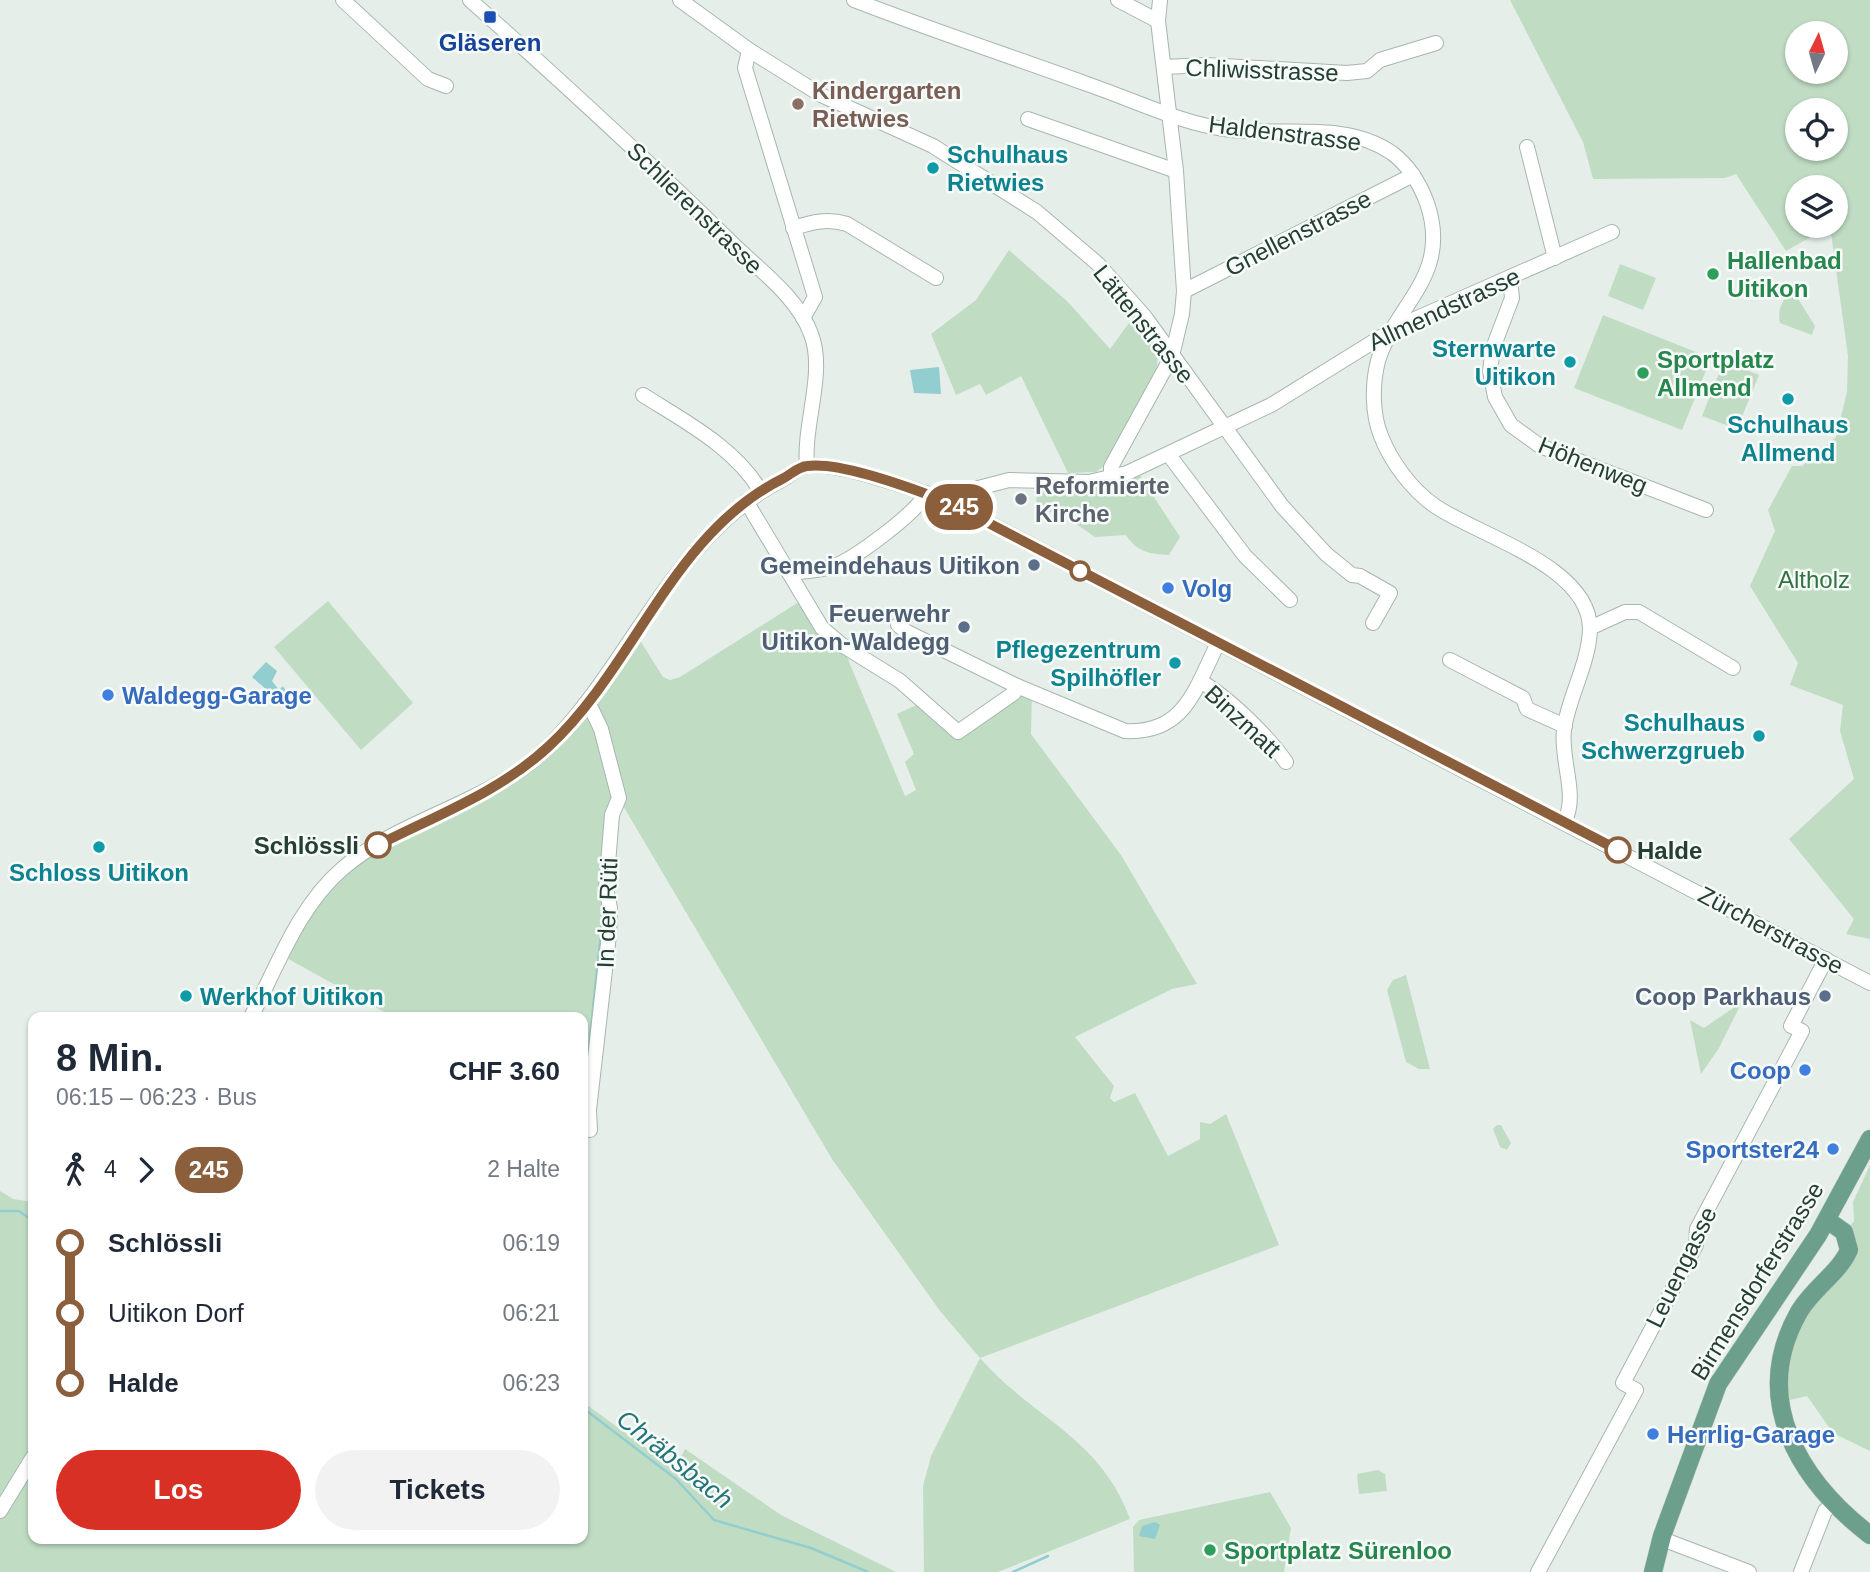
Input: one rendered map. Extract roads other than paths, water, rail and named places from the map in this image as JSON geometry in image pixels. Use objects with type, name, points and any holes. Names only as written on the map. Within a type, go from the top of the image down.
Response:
[{"type":"main road","name":"Birmensdorferstrasse","points":[[1653,1572],[1662,1536],[1718,1384],[1828,1220],[1870,1139]]},
{"type":"main road","points":[[1828,1220],[1844,1232],[1849,1250],[1797,1315],[1784,1351],[1780,1389],[1783,1414],[1793,1444],[1812,1479],[1832,1504],[1870,1535]]},
{"type":"street","points":[[343,0],[428,79],[446,86]]},
{"type":"street","name":"Schlierenstrasse","points":[[470,0],[701,212],[786,295],[803,318],[812,335],[816,365],[808,415],[807,466]]},
{"type":"street","name":"Lättenstrasse","points":[[680,0],[749,50],[821,95],[933,146],[1037,212],[1098,264],[1145,317],[1282,506],[1326,554],[1352,575],[1360,576],[1390,593],[1373,623]]},
{"type":"street","name":"Haldenstrasse","points":[[854,0],[1169,114],[1226,129],[1355,136],[1391,153],[1413,174],[1431,215],[1432,250],[1422,282],[1378,363],[1373,396],[1381,435],[1403,474],[1436,506],[1556,572],[1577,592],[1590,628]]},
{"type":"street","points":[[1118,0],[1158,21]]},
{"type":"street","points":[[1111,478],[1111,467],[1172,356],[1179,338],[1184,291],[1176,171],[1158,21],[1160,0]]},
{"type":"street","name":"Chliwisstrasse","points":[[1164,67],[1206,65],[1347,73],[1367,71],[1380,60],[1436,43]]},
{"type":"street","points":[[749,50],[745,68],[814,297],[803,318]]},
{"type":"street","points":[[1028,119],[1176,171]]},
{"type":"street","points":[[1527,147],[1555,258]]},
{"type":"street","name":"Gnellenstrasse","points":[[1184,291],[1413,174]]},
{"type":"street","points":[[793,228],[818,220],[847,224],[936,278]]},
{"type":"street","name":"Allmendstrasse","points":[[950,503],[959,493],[1009,480],[1085,482],[1111,478],[1170,455],[1271,405],[1396,327],[1612,232]]},
{"type":"street","name":"Höhenweg","points":[[1510,279],[1512,298],[1493,348],[1490,371],[1495,397],[1511,425],[1540,446],[1706,510]]},
{"type":"street","points":[[643,395],[724,450],[752,477],[760,490]]},
{"type":"street","points":[[1170,455],[1245,556],[1290,600]]},
{"type":"street","points":[[254,1012],[307,908],[336,875],[378,845],[502,781],[548,747],[585,704],[705,538],[760,490],[807,466]]},
{"type":"street","name":"Zürcherstrasse","points":[[807,466],[875,477],[950,503],[1870,983]]},
{"type":"street","points":[[789,573],[819,570],[844,561],[915,508],[926,494]]},
{"type":"street","points":[[746,501],[822,628],[842,645],[900,681],[958,732],[1014,693],[1017,686]]},
{"type":"street","points":[[1564,823],[1572,803],[1562,752],[1565,726],[1590,628],[1625,612],[1639,612],[1733,668]]},
{"type":"street","points":[[898,625],[907,632],[1017,686],[1125,731],[1139,732],[1167,726],[1187,705],[1218,643]]},
{"type":"street","points":[[1450,660],[1522,698],[1527,709],[1565,726]]},
{"type":"street","name":"Binzmatt","points":[[1200,681],[1213,688],[1276,748],[1286,762]]},
{"type":"street","name":"In der Rüti","points":[[585,704],[591,708],[601,729],[619,798],[612,815],[606,888],[610,908],[610,935],[589,1110],[590,1130]]},
{"type":"street","name":"Leuengasse","points":[[1538,1572],[1636,1390],[1623,1383],[1696,1245],[1698,1229],[1802,1031],[1791,1026],[1826,959]]},
{"type":"street","points":[[0,1511],[28,1465]]},
{"type":"street","points":[[1801,1572],[1825,1511],[1832,1504]]},
{"type":"street","points":[[1662,1536],[1670,1542],[1749,1572]]},
{"type":"water","points":[[939,367],[941,394],[914,393],[910,370]]},
{"type":"water","points":[[266,662],[277,671],[272,681],[279,690],[283,686],[289,697],[282,703],[252,677]]},
{"type":"water","points":[[1155,1522],[1160,1525],[1155,1539],[1139,1536],[1142,1526]]},
{"type":"waterway","points":[[588,1056],[603,914]]},
{"type":"waterway","name":"Chräbsbach","points":[[0,1211],[19,1211],[28,1217]]},
{"type":"waterway","name":"Chräbsbach","points":[[588,1412],[676,1479],[714,1520],[811,1548],[868,1572]]},
{"type":"waterway","points":[[1013,1572],[1048,1556]]},
{"type":"place","name":"Gläseren","points":[[490,17]]},
{"type":"place","name":"Kindergarten Rietwies","points":[[798,104]]},
{"type":"place","name":"Schulhaus Rietwies","points":[[933,168]]},
{"type":"place","name":"Hallenbad Uitikon","points":[[1713,274]]},
{"type":"place","name":"Sternwarte Uitikon","points":[[1570,362]]},
{"type":"place","name":"Sportplatz Allmend","points":[[1643,373]]},
{"type":"place","name":"Schulhaus Allmend","points":[[1788,399]]},
{"type":"place","name":"Reformierte Kirche","points":[[1021,499]]},
{"type":"place","name":"Gemeindehaus Uitikon","points":[[1034,565]]},
{"type":"place","name":"Volg","points":[[1168,588]]},
{"type":"place","name":"Feuerwehr Uitikon-Waldegg","points":[[964,627]]},
{"type":"place","name":"Pflegezentrum Spilhöfler","points":[[1175,663]]},
{"type":"place","name":"Waldegg-Garage","points":[[108,695]]},
{"type":"place","name":"Schulhaus Schwerzgrueb","points":[[1759,736]]},
{"type":"place","name":"Schlössli","points":[[378,845]]},
{"type":"place","name":"Schloss Uitikon","points":[[99,847]]},
{"type":"place","name":"Halde","points":[[1618,850]]},
{"type":"place","name":"Werkhof Uitikon","points":[[186,996]]},
{"type":"place","name":"Coop Parkhaus","points":[[1825,996]]},
{"type":"place","name":"Coop","points":[[1805,1070]]},
{"type":"place","name":"Sportster24","points":[[1833,1149]]},
{"type":"place","name":"Herrlig-Garage","points":[[1653,1434]]},
{"type":"place","name":"Sportplatz Sürenloo","points":[[1210,1550]]},
{"type":"park label","name":"Altholz","points":[[1814,579]]}]
